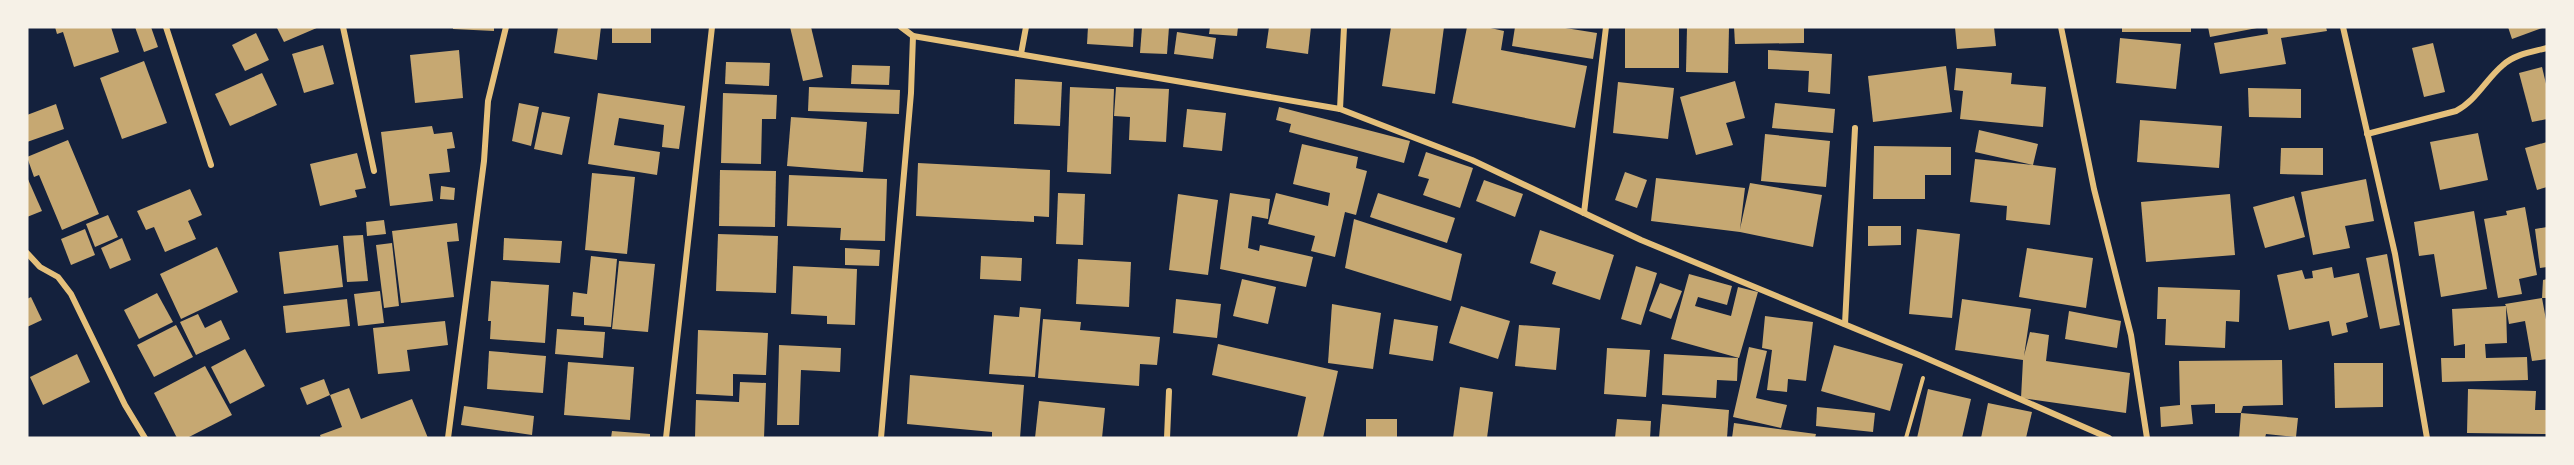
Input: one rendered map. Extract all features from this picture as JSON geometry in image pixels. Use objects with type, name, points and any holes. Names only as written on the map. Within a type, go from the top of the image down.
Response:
[{"type":"street","points":[[166,27],[211,165]]},
{"type":"street","points":[[344,27],[374,171]]},
{"type":"street","points":[[448,438],[484,161],[488,101],[506,27]]},
{"type":"street","points":[[666,438],[712,27]]},
{"type":"street","points":[[901,27],[913,36],[1340,109],[1472,160],[1641,240],[1928,359],[2109,438]]},
{"type":"street","points":[[1021,54],[1026,27]]},
{"type":"street","points":[[1340,109],[1344,27]]},
{"type":"street","points":[[1584,213],[1606,27]]},
{"type":"street","points":[[2061,27],[2094,189],[2131,335],[2147,438]]},
{"type":"street","points":[[2343,27],[2395,254],[2427,438]]},
{"type":"street","points":[[881,438],[911,93],[913,36]]},
{"type":"street","points":[[2367,134],[2456,111],[2466,105],[2502,65],[2513,57],[2547,48]]},
{"type":"street","points":[[1845,324],[1855,128]]},
{"type":"street","points":[[27,253],[40,267],[58,276],[71,294],[125,405],[146,438]]},
{"type":"street","points":[[1167,438],[1169,391]]},
{"type":"path","points":[[1906,438],[1928,359]]},
{"type":"building","points":[[55,27],[111,27],[119,52],[74,67],[63,32],[57,34]]},
{"type":"building","points":[[135,27],[151,27],[158,47],[144,52]]},
{"type":"building","points":[[319,27],[284,42],[277,28]]},
{"type":"building","points":[[453,27],[494,27],[494,31],[453,29]]},
{"type":"building","points":[[558,27],[601,27],[597,60],[554,53]]},
{"type":"building","points":[[612,27],[651,27],[651,43],[612,43]]},
{"type":"building","points":[[790,27],[811,27],[823,77],[803,81]]},
{"type":"building","points":[[1088,27],[1134,27],[1133,47],[1087,44]]},
{"type":"building","points":[[1142,27],[1169,27],[1167,54],[1140,53]]},
{"type":"building","points":[[1210,27],[1238,27],[1237,36],[1209,34]]},
{"type":"building","points":[[1269,27],[1311,27],[1308,54],[1266,48]]},
{"type":"building","points":[[1391,27],[1444,27],[1435,94],[1382,86]]},
{"type":"building","points":[[1467,27],[1486,27],[1504,31],[1501,50],[1587,66],[1575,128],[1452,103]]},
{"type":"building","points":[[1515,27],[1559,27],[1597,33],[1593,59],[1512,46]]},
{"type":"building","points":[[1625,27],[1679,27],[1679,68],[1625,68]]},
{"type":"building","points":[[1687,27],[1729,27],[1728,73],[1686,72]]},
{"type":"building","points":[[1734,27],[1804,27],[1804,43],[1735,44]]},
{"type":"building","points":[[1955,27],[1994,27],[1996,46],[1957,49]]},
{"type":"building","points":[[2122,27],[2191,27],[2191,32],[2122,32]]},
{"type":"building","points":[[2208,27],[2257,27],[2257,28],[2210,37]]},
{"type":"building","points":[[2267,27],[2326,27],[2327,31],[2281,38],[2286,64],[2220,74],[2214,43],[2268,34]]},
{"type":"building","points":[[2508,27],[2545,27],[2512,39]]},
{"type":"building","points":[[1177,32],[1216,38],[1213,59],[1174,54]]},
{"type":"building","points":[[256,33],[269,60],[245,71],[232,45]]},
{"type":"building","points":[[2120,38],[2181,44],[2176,89],[2116,83]]},
{"type":"building","points":[[2433,43],[2445,92],[2424,97],[2412,48]]},
{"type":"building","points":[[323,45],[334,84],[304,93],[292,54]]},
{"type":"building","points":[[459,50],[463,98],[415,103],[410,55]]},
{"type":"building","points":[[1768,50],[1832,54],[1830,94],[1808,92],[1809,71],[1768,69]]},
{"type":"building","points":[[144,61],[167,123],[122,139],[100,78]]},
{"type":"building","points":[[726,62],[770,63],[769,86],[725,84]]},
{"type":"building","points":[[852,65],[890,66],[889,85],[851,84]]},
{"type":"building","points":[[1946,66],[1952,112],[1873,122],[1868,76]]},
{"type":"building","points":[[2542,67],[2547,88],[2547,119],[2532,122],[2519,73]]},
{"type":"building","points":[[1956,68],[2012,73],[2011,84],[2046,87],[2043,127],[1960,119],[1963,91],[1954,90]]},
{"type":"building","points":[[262,73],[277,105],[230,126],[215,94]]},
{"type":"building","points":[[1015,79],[1062,82],[1060,126],[1014,124]]},
{"type":"building","points":[[1735,81],[1745,118],[1726,123],[1733,145],[1696,155],[1680,97]]},
{"type":"building","points":[[1618,82],[1674,88],[1668,139],[1613,133]]},
{"type":"building","points":[[809,87],[900,90],[899,114],[808,111]]},
{"type":"building","points":[[1070,87],[1114,89],[1111,174],[1067,172]]},
{"type":"building","points":[[1116,87],[1169,89],[1166,142],[1129,140],[1130,117],[1114,116]]},
{"type":"building","points":[[2248,88],[2301,89],[2301,118],[2249,117]]},
{"type":"building","points":[[598,93],[685,106],[679,149],[662,147],[664,125],[619,118],[614,145],[660,152],[657,175],[588,164]]},
{"type":"building","points":[[723,93],[777,95],[776,119],[762,119],[761,164],[721,163]]},
{"type":"building","points":[[519,103],[539,107],[531,146],[512,141]]},
{"type":"building","points":[[1775,103],[1835,109],[1833,133],[1772,128]]},
{"type":"building","points":[[56,104],[64,129],[27,142],[27,115]]},
{"type":"building","points":[[1279,107],[1410,141],[1404,163],[1289,132],[1291,124],[1276,120]]},
{"type":"building","points":[[1187,109],[1226,113],[1222,151],[1183,147]]},
{"type":"building","points":[[542,112],[570,117],[562,155],[534,149]]},
{"type":"building","points":[[791,117],[867,122],[863,172],[787,166]]},
{"type":"building","points":[[2140,120],[2222,126],[2219,168],[2137,162]]},
{"type":"building","points":[[432,126],[434,134],[452,132],[455,148],[447,149],[450,172],[429,174],[433,201],[390,206],[381,132]]},
{"type":"building","points":[[1979,130],[2038,144],[2033,165],[1975,152]]},
{"type":"building","points":[[2478,133],[2488,180],[2440,190],[2430,142]]},
{"type":"building","points":[[1765,134],[1830,141],[1826,187],[1761,181]]},
{"type":"building","points":[[68,140],[99,214],[62,230],[39,175],[34,177],[27,157]]},
{"type":"building","points":[[2547,142],[2547,187],[2537,190],[2525,148]]},
{"type":"building","points":[[1302,144],[1358,157],[1356,168],[1367,171],[1356,215],[1345,212],[1335,257],[1311,251],[1315,236],[1268,224],[1276,193],[1328,206],[1330,193],[1293,184]]},
{"type":"building","points":[[1874,146],[1951,147],[1951,175],[1925,175],[1925,199],[1873,199]]},
{"type":"building","points":[[2281,148],[2323,148],[2323,175],[2280,174]]},
{"type":"building","points":[[1426,152],[1473,168],[1460,208],[1423,195],[1429,179],[1418,176]]},
{"type":"building","points":[[357,153],[366,188],[355,190],[357,197],[320,206],[310,164]]},
{"type":"building","points":[[1975,159],[2056,168],[2050,225],[2006,220],[2007,206],[1970,202]]},
{"type":"building","points":[[918,163],[1050,170],[1049,217],[1034,216],[1034,222],[916,216]]},
{"type":"building","points":[[720,170],[776,171],[775,227],[719,226]]},
{"type":"building","points":[[1625,172],[1647,180],[1637,208],[1615,200]]},
{"type":"building","points":[[592,173],[635,177],[627,254],[585,250]]},
{"type":"building","points":[[789,175],[887,179],[885,241],[840,240],[841,228],[787,226]]},
{"type":"building","points":[[27,177],[42,211],[27,217]]},
{"type":"building","points":[[1656,178],[1745,188],[1740,229],[1750,183],[1822,195],[1813,247],[1740,232],[1651,221]]},
{"type":"building","points":[[2366,179],[2374,221],[2345,226],[2350,248],[2313,255],[2301,192]]},
{"type":"building","points":[[1484,180],[1523,194],[1515,217],[1476,201]]},
{"type":"building","points":[[441,186],[455,188],[454,200],[440,199]]},
{"type":"building","points":[[190,189],[202,215],[188,221],[196,239],[165,252],[154,227],[146,230],[137,211]]},
{"type":"building","points":[[1058,193],[1085,194],[1083,245],[1056,244]]},
{"type":"building","points":[[1230,193],[1270,199],[1268,219],[1252,216],[1248,248],[1259,251],[1260,245],[1313,257],[1306,287],[1220,269]]},
{"type":"building","points":[[1378,193],[1455,218],[1447,243],[1370,217]]},
{"type":"building","points":[[1178,194],[1218,200],[1208,275],[1169,270]]},
{"type":"building","points":[[2230,194],[2235,255],[2146,262],[2141,202]]},
{"type":"building","points":[[2294,196],[2305,237],[2265,248],[2253,207]]},
{"type":"building","points":[[2525,207],[2537,275],[2519,279],[2522,294],[2498,298],[2484,219],[2507,215],[2506,211]]},
{"type":"building","points":[[2474,211],[2487,289],[2441,297],[2434,254],[2419,256],[2414,222]]},
{"type":"building","points":[[108,215],[118,237],[95,247],[86,224]]},
{"type":"building","points":[[1354,219],[1462,254],[1451,301],[1345,268]]},
{"type":"building","points":[[384,220],[386,234],[367,236],[366,222]]},
{"type":"building","points":[[457,223],[459,241],[447,242],[454,297],[401,303],[392,231]]},
{"type":"building","points":[[1868,226],[1901,226],[1901,245],[1868,246]]},
{"type":"building","points":[[2547,227],[2547,267],[2540,268],[2535,229]]},
{"type":"building","points":[[85,229],[95,255],[71,265],[61,239]]},
{"type":"building","points":[[1917,229],[1960,234],[1952,318],[1909,314]]},
{"type":"building","points":[[1540,230],[1614,255],[1600,300],[1552,284],[1556,272],[1530,263]]},
{"type":"building","points":[[718,234],[778,236],[776,293],[716,291]]},
{"type":"building","points":[[363,235],[368,281],[347,282],[343,236]]},
{"type":"building","points":[[122,238],[131,260],[110,269],[101,248]]},
{"type":"building","points":[[504,238],[562,241],[560,263],[503,260]]},
{"type":"building","points":[[392,243],[399,306],[384,308],[376,245]]},
{"type":"building","points":[[338,245],[343,287],[284,294],[279,252]]},
{"type":"building","points":[[217,247],[238,292],[181,319],[160,274]]},
{"type":"building","points":[[845,248],[880,250],[879,266],[845,265]]},
{"type":"building","points":[[2027,248],[2093,258],[2086,308],[2019,297]]},
{"type":"building","points":[[2387,254],[2400,325],[2380,329],[2366,258]]},
{"type":"building","points":[[591,256],[617,259],[611,327],[584,325],[584,317],[571,316],[573,292],[587,294]]},
{"type":"building","points":[[981,256],[1022,258],[1021,281],[980,279]]},
{"type":"building","points":[[1078,259],[1131,262],[1129,307],[1076,304]]},
{"type":"building","points":[[619,261],[655,264],[648,332],[612,329]]},
{"type":"building","points":[[793,266],[857,269],[855,325],[827,324],[827,316],[791,314]]},
{"type":"building","points":[[1636,266],[1657,273],[1641,325],[1621,319]]},
{"type":"building","points":[[2332,267],[2334,278],[2359,273],[2368,317],[2346,323],[2348,332],[2332,336],[2329,321],[2289,330],[2277,275],[2302,270],[2305,279],[2313,278],[2312,271]]},
{"type":"building","points":[[1689,274],[1732,286],[1727,305],[1698,297],[1695,306],[1731,316],[1738,287],[1758,292],[1739,358],[1671,339]]},
{"type":"building","points":[[1242,279],[1276,287],[1268,324],[1233,316]]},
{"type":"building","points":[[2547,279],[2547,298],[2542,298],[2543,280]]},
{"type":"building","points":[[491,281],[549,285],[545,343],[490,339],[491,321],[488,321]]},
{"type":"building","points":[[1660,283],[1682,291],[1671,319],[1649,311]]},
{"type":"building","points":[[2158,287],[2240,290],[2239,322],[2226,321],[2225,348],[2165,345],[2166,319],[2157,319]]},
{"type":"building","points":[[380,291],[384,323],[358,326],[354,294]]},
{"type":"building","points":[[157,293],[173,322],[139,339],[124,310]]},
{"type":"building","points":[[31,297],[42,320],[27,327],[27,299]]},
{"type":"building","points":[[2542,298],[2547,325],[2547,359],[2532,361],[2525,321],[2509,324],[2505,304]]},
{"type":"building","points":[[347,299],[350,326],[286,333],[283,306]]},
{"type":"building","points":[[1176,299],[1221,304],[1217,338],[1173,333]]},
{"type":"building","points":[[1962,299],[2031,309],[2024,356],[2030,332],[2049,335],[2046,361],[2130,373],[2126,413],[2021,398],[2023,360],[1955,350]]},
{"type":"building","points":[[1332,304],[1381,313],[1373,369],[1328,363]]},
{"type":"building","points":[[1461,306],[1510,321],[1498,359],[1449,343]]},
{"type":"building","points":[[2506,306],[2507,343],[2485,344],[2486,358],[2527,357],[2528,380],[2442,382],[2441,358],[2465,358],[2465,344],[2454,346],[2452,309]]},
{"type":"building","points":[[1020,307],[1041,309],[1035,377],[989,374],[994,315],[1019,317]]},
{"type":"building","points":[[2069,311],[2121,321],[2117,348],[2065,339]]},
{"type":"building","points":[[198,314],[205,328],[221,320],[230,339],[196,355],[180,322]]},
{"type":"building","points":[[1765,316],[1813,322],[1806,381],[1788,379],[1787,392],[1767,390],[1772,350],[1762,348]]},
{"type":"building","points":[[1043,319],[1081,322],[1080,330],[1160,337],[1157,365],[1140,364],[1139,386],[1038,378]]},
{"type":"building","points":[[1394,319],[1438,326],[1433,361],[1389,354]]},
{"type":"building","points":[[445,321],[448,345],[407,350],[410,371],[378,374],[373,328]]},
{"type":"building","points":[[176,325],[193,357],[154,377],[137,345]]},
{"type":"building","points":[[1519,325],[1560,328],[1556,370],[1515,366]]},
{"type":"building","points":[[557,329],[605,332],[603,358],[555,354]]},
{"type":"building","points":[[698,330],[768,333],[766,375],[733,374],[733,396],[696,394]]},
{"type":"building","points":[[1218,344],[1338,371],[1323,438],[1297,438],[1306,397],[1212,375]]},
{"type":"building","points":[[779,345],[841,348],[840,372],[801,370],[799,425],[777,425]]},
{"type":"building","points":[[1834,345],[1903,364],[1890,411],[1821,391]]},
{"type":"building","points":[[1749,347],[1767,351],[1756,398],[1787,405],[1781,428],[1733,417]]},
{"type":"building","points":[[1607,348],[1650,350],[1646,397],[1604,394]]},
{"type":"building","points":[[245,349],[265,386],[230,404],[211,367]]},
{"type":"building","points":[[489,351],[546,356],[543,393],[487,389]]},
{"type":"building","points":[[77,354],[90,382],[43,405],[30,377]]},
{"type":"building","points":[[1664,354],[1738,358],[1737,381],[1717,380],[1716,398],[1662,395]]},
{"type":"building","points":[[2282,360],[2283,405],[2243,406],[2241,413],[2215,413],[2215,404],[2191,405],[2193,424],[2161,427],[2160,407],[2180,405],[2179,361]]},
{"type":"building","points":[[568,362],[634,367],[630,420],[564,415]]},
{"type":"building","points":[[2334,363],[2383,363],[2383,407],[2335,408]]},
{"type":"building","points":[[205,366],[232,415],[187,438],[177,438],[154,393]]},
{"type":"building","points":[[910,375],[1024,385],[1020,438],[992,438],[992,432],[907,424]]},
{"type":"building","points":[[324,379],[330,395],[307,405],[300,388]]},
{"type":"building","points":[[740,382],[766,383],[764,438],[695,438],[696,400],[739,402]]},
{"type":"building","points":[[1460,387],[1493,392],[1487,438],[1453,438]]},
{"type":"building","points":[[349,388],[361,419],[412,399],[428,438],[321,438],[320,435],[342,427],[330,395]]},
{"type":"building","points":[[1928,389],[1971,399],[1962,438],[1917,438]]},
{"type":"building","points":[[2468,389],[2536,391],[2535,410],[2547,410],[2547,434],[2467,433]]},
{"type":"building","points":[[1039,401],[1105,408],[1102,438],[1035,438]]},
{"type":"building","points":[[1988,403],[2032,412],[2026,438],[1981,438]]},
{"type":"building","points":[[1662,404],[1729,410],[1727,438],[1659,438]]},
{"type":"building","points":[[464,406],[534,416],[532,435],[461,425]]},
{"type":"building","points":[[1817,407],[1875,413],[1873,432],[1816,426]]},
{"type":"building","points":[[2241,413],[2298,418],[2296,437],[2266,434],[2265,438],[2239,438]]},
{"type":"building","points":[[1366,419],[1397,419],[1397,438],[1366,438]]},
{"type":"building","points":[[1617,419],[1651,421],[1650,438],[1615,438]]},
{"type":"building","points":[[1734,423],[1816,434],[1815,438],[1732,438]]},
{"type":"building","points":[[612,431],[650,434],[650,438],[611,438]]}]
